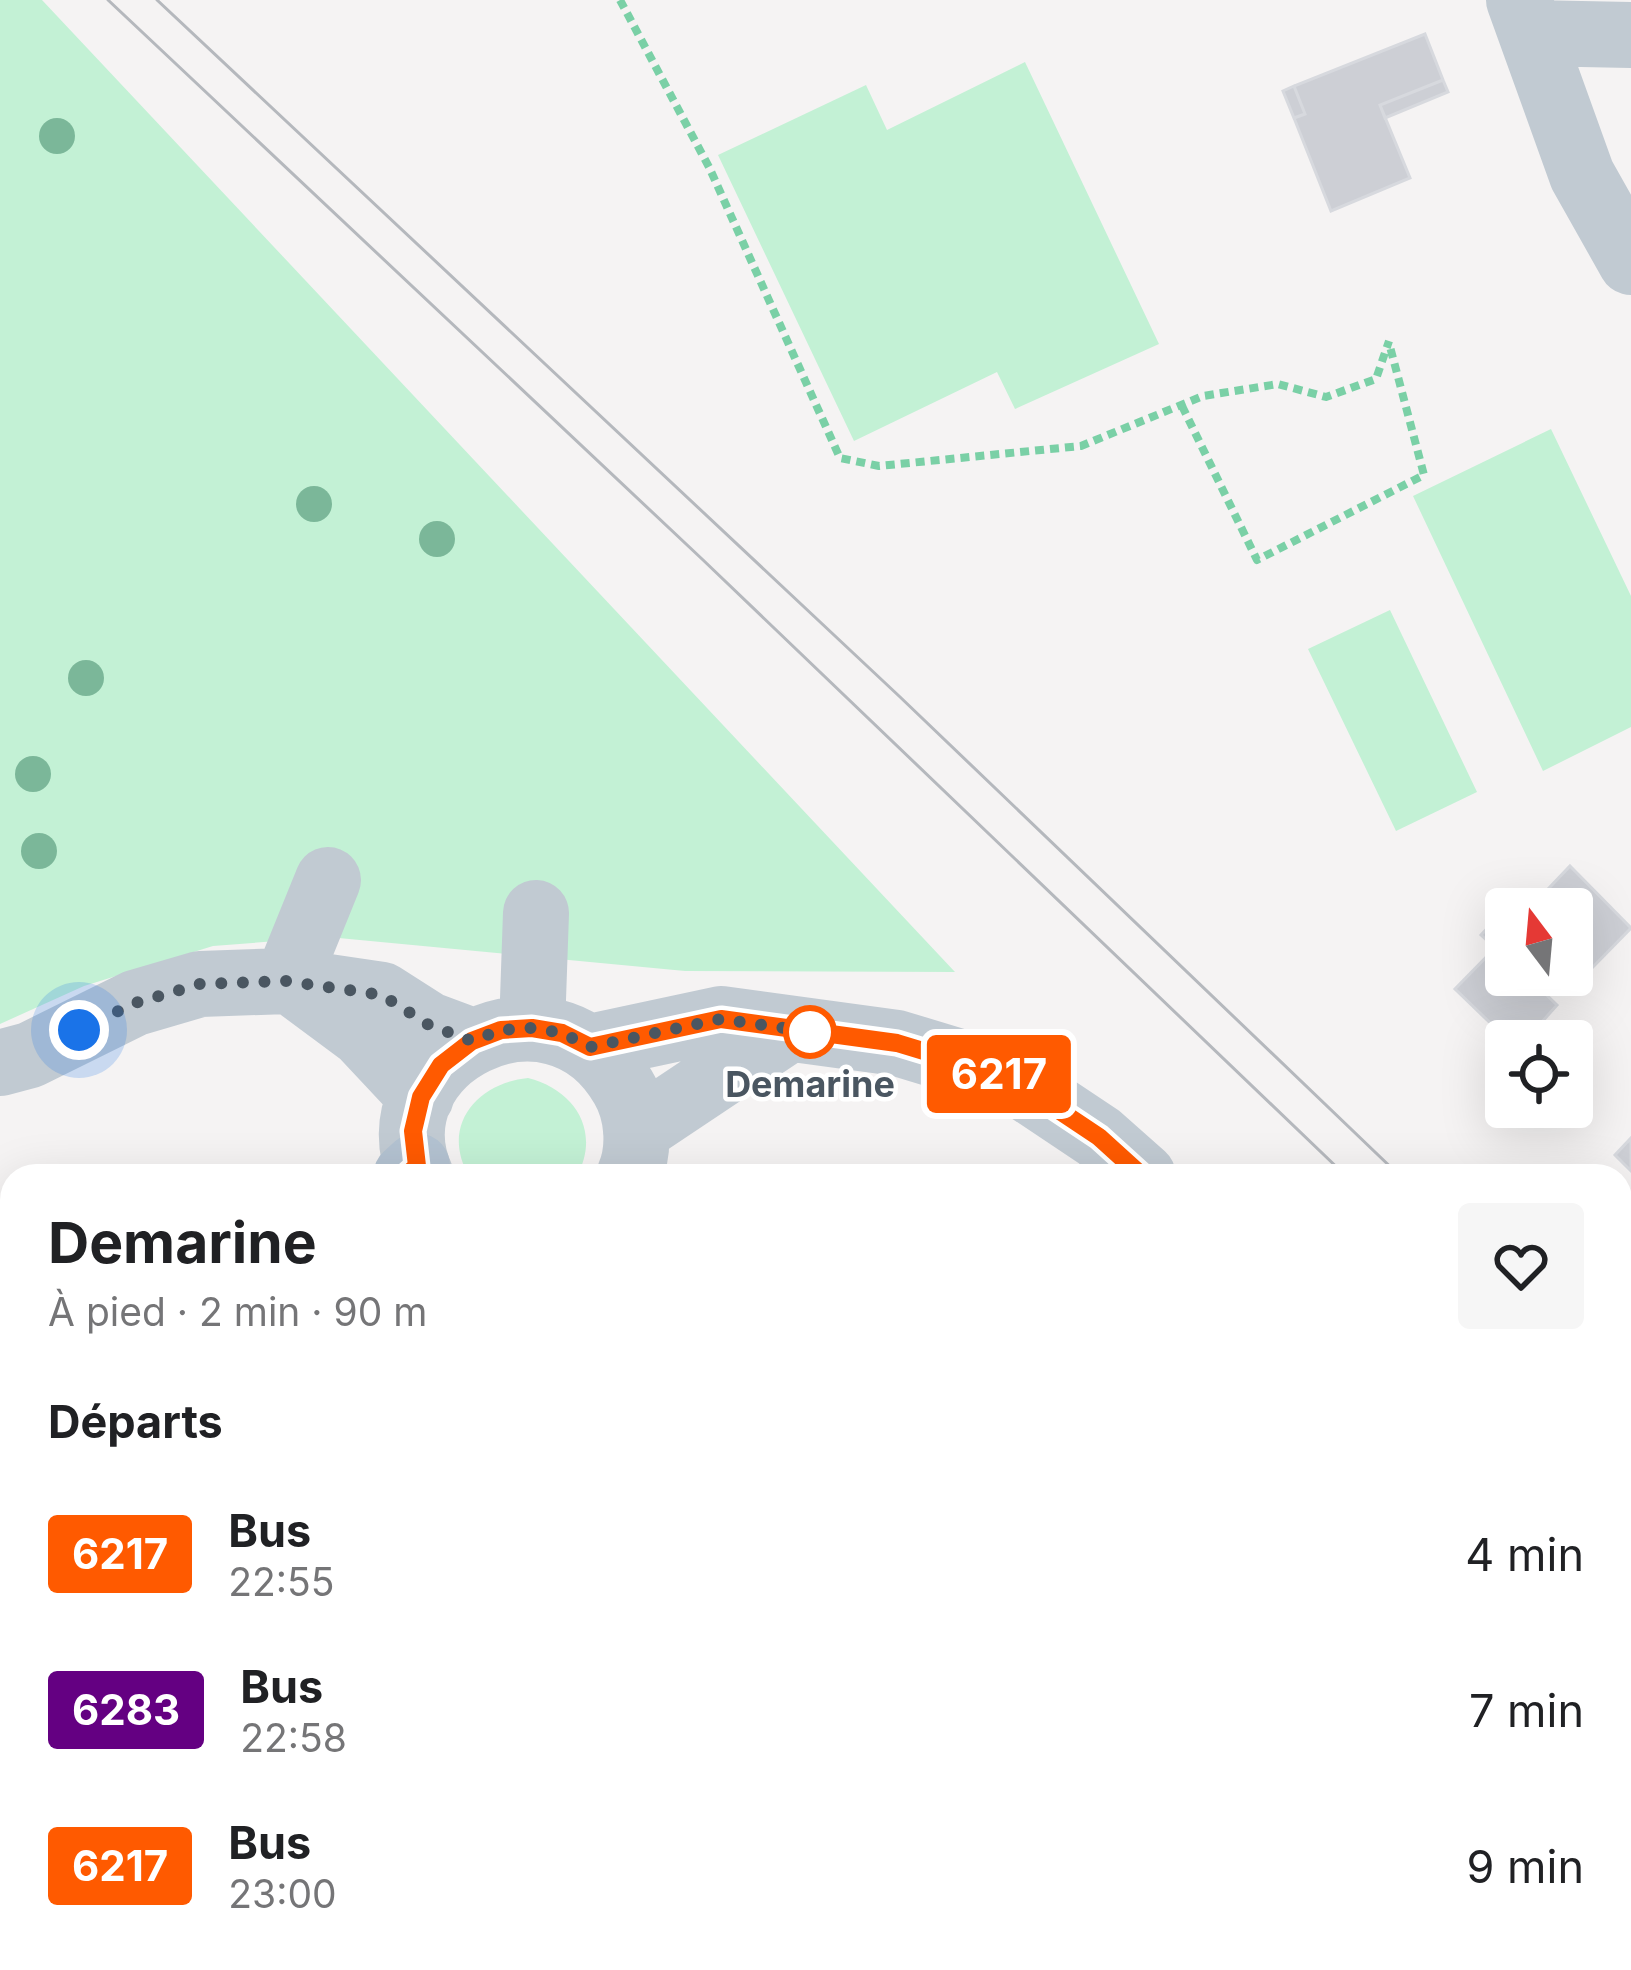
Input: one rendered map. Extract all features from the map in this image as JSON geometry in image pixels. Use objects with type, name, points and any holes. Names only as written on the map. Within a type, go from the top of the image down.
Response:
[{"type":"street","points":[[1631,35],[1526,17],[1582,175],[1631,262]]},
{"type":"street","points":[[292,983],[328,880]]},
{"type":"street","points":[[531,1039],[536,913]]},
{"type":"street","points":[[292,983],[362,1034],[421,1097]]},
{"type":"street","points":[[0,1063],[30,1055],[135,1003],[200,984],[292,983],[382,995],[429,1025],[531,1039],[614,1071],[630,1098],[633,1153]]},
{"type":"street","points":[[415,1164],[413,1131],[421,1097],[441,1065],[531,1039],[721,1019],[897,1043],[1009,1077],[1099,1137],[1129,1164]]},
{"type":"street","points":[[633,1153],[789,1030]]},
{"type":"path","points":[[620,0],[709,167],[840,458],[879,466],[1081,446],[1203,396],[1278,384],[1327,397],[1376,379],[1389,341],[1424,475],[1257,560],[1182,406]]},
{"type":"green space","points":[[0,0],[42,0],[955,972],[685,971],[328,937],[213,946],[84,986],[0,1024]]},
{"type":"green space","points":[[1025,62],[1159,344],[1015,409],[997,372],[854,441],[718,155],[866,85],[887,130]]},
{"type":"green space","points":[[1551,429],[1631,596],[1631,727],[1543,771],[1413,496]]},
{"type":"green space","points":[[1390,610],[1477,792],[1396,831],[1308,649]]},
{"type":"green space","points":[[528,1078],[570,1102],[584,1128],[582,1164],[464,1164],[461,1124],[479,1098]]},
{"type":"building","points":[[1425,34],[1443,80],[1380,105],[1410,178],[1331,211],[1294,118],[1305,114],[1294,86]]},
{"type":"building","points":[[1443,80],[1448,92],[1385,118],[1380,105]]},
{"type":"building","points":[[1294,86],[1305,114],[1294,118],[1283,91]]},
{"type":"building","points":[[1570,866],[1592,888],[1549,888]]},
{"type":"building","points":[[1593,889],[1631,928],[1593,967]]},
{"type":"building","points":[[1485,958],[1485,996],[1548,996],[1557,1005],[1544,1020],[1487,1020],[1455,989]]},
{"type":"building","points":[[1631,1138],[1631,1164],[1615,1155]]},
{"type":"tram line","points":[[108,0],[702,559],[1333,1164]]},
{"type":"tram line","points":[[157,0],[899,696],[1387,1164]]},
{"type":"bus line","name":"6217","points":[[417,1164],[413,1131],[421,1097],[441,1065],[472,1041],[501,1030],[532,1028],[562,1033],[590,1047],[721,1019],[897,1043],[1009,1077],[1099,1137],[1129,1164]]},
{"type":"place","name":"Demarine","points":[[810,1032]]},
{"type":"route","points":[[79,1030],[135,1003],[200,984],[286,981],[382,995],[429,1025],[472,1041],[501,1030],[532,1028],[562,1033],[590,1047],[721,1019],[825,1034],[810,1032]]}]
